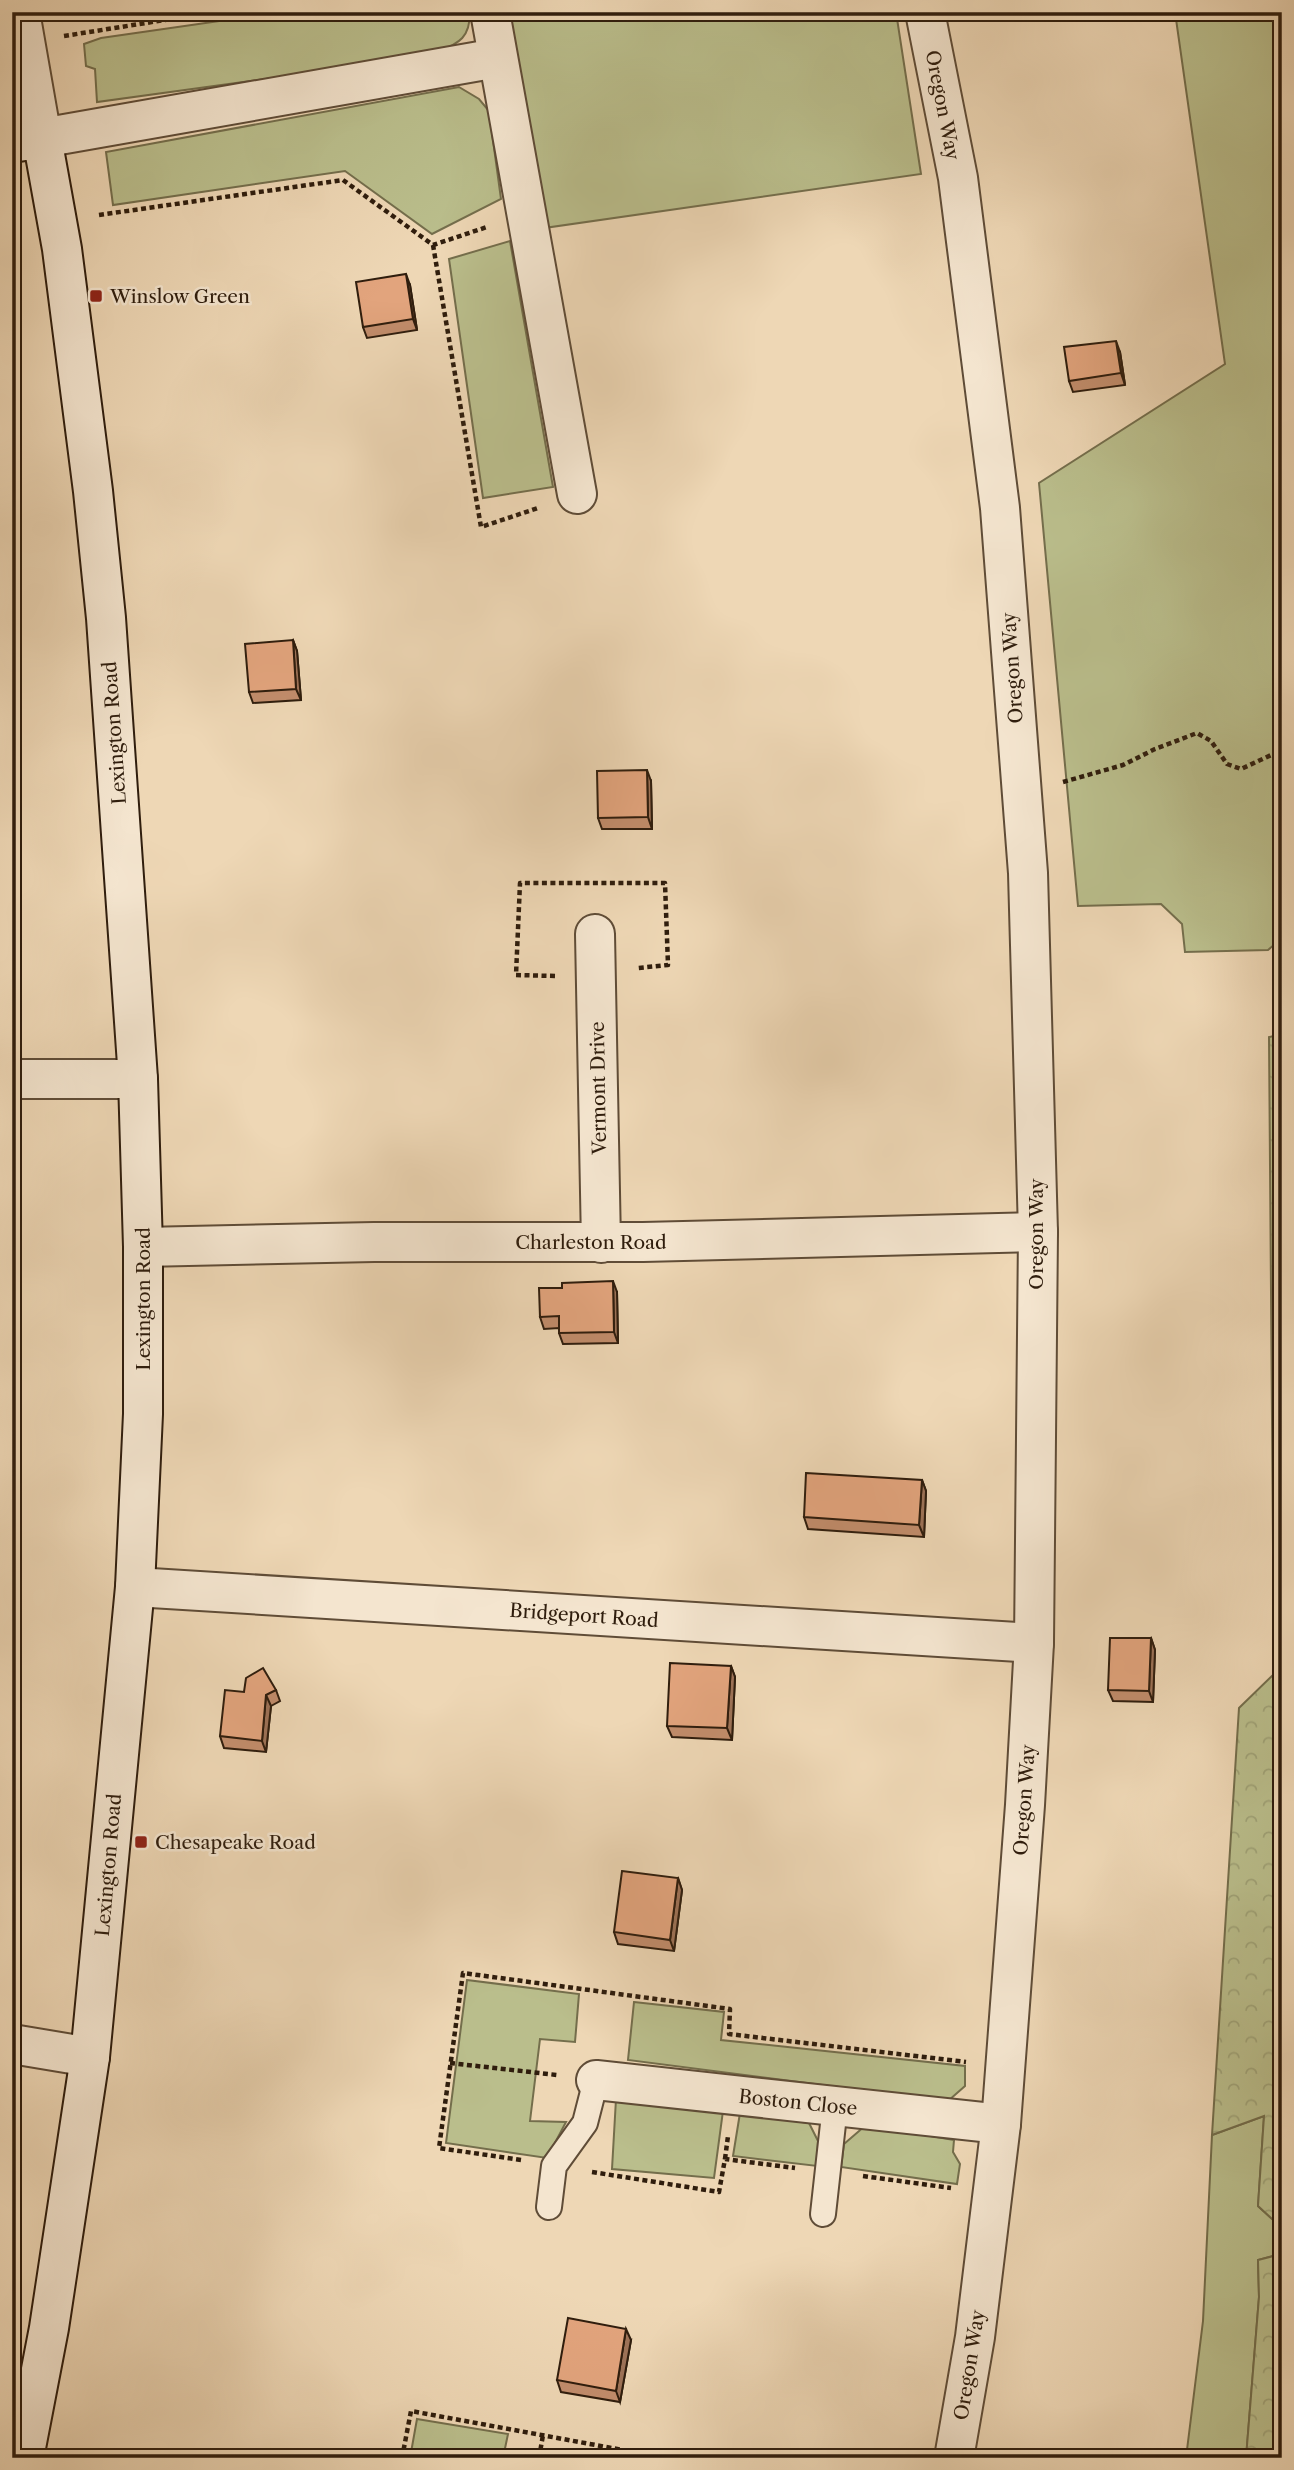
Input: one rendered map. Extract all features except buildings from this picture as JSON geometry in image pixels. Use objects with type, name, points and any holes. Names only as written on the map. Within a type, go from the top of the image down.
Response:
[{"type":"street","points":[[490,12],[577,494]]},
{"type":"street","name":"Oregon Way","points":[[925,12],[958,178],[1000,508],[1028,887],[1038,1232],[1034,1643],[1025,1805],[1001,2124],[975,2337],[954,2458]]},
{"type":"street","name":"Lexington Road","points":[[23,27],[27,141],[56,221],[93,491],[106,618],[138,1079],[144,1247],[143,1413],[135,1587],[90,2057],[48,2328],[24,2458]]},
{"type":"street","points":[[27,141],[497,58]]},
{"type":"street","name":"Vermont Drive","points":[[595,934],[601,1243]]},
{"type":"street","points":[[12,1079],[138,1079]]},
{"type":"street","name":"Charleston Road","points":[[144,1247],[374,1242],[601,1243],[1038,1232]]},
{"type":"street","name":"Bridgeport Road","points":[[135,1587],[1034,1643]]},
{"type":"street","points":[[12,2044],[90,2057]]},
{"type":"street","name":"Boston Close","points":[[596,2080],[1001,2124]]},
{"type":"lane","points":[[549,2207],[554,2166],[585,2123],[596,2080]]},
{"type":"lane","points":[[823,2214],[835,2106]]},
{"type":"path","points":[[23,27],[215,12]]},
{"type":"path","points":[[56,221],[343,180],[433,245],[481,527],[577,494]]},
{"type":"path","points":[[433,245],[526,214]]},
{"type":"path","points":[[1021,791],[1123,765],[1155,749],[1198,733],[1211,741],[1227,764],[1241,769],[1282,750]]},
{"type":"path","points":[[450,2063],[596,2080]]},
{"type":"path","points":[[402,2458],[411,2411],[666,2458]]},
{"type":"path","points":[[539,2458],[543,2435]]},
{"type":"green space","points":[[283,12],[470,12],[470,21],[462,38],[438,52],[97,102],[95,69],[86,66],[84,44],[101,38]]},
{"type":"green space","points":[[508,12],[896,12],[921,174],[544,228]]},
{"type":"green space","points":[[1175,12],[1282,12],[1282,938],[1268,950],[1185,952],[1182,924],[1161,904],[1078,906],[1039,483],[1225,364]]},
{"type":"green space","points":[[459,87],[479,99],[489,111],[501,199],[432,234],[345,171],[113,205],[106,152]]},
{"type":"green space","points":[[510,241],[553,487],[483,498],[449,259]]},
{"type":"green space","points":[[1282,1035],[1282,2228],[1258,2206],[1264,2116],[1212,2135],[1239,1708],[1274,1674],[1269,1037]]},
{"type":"green space","points":[[467,1980],[579,1994],[575,2042],[540,2039],[530,2121],[566,2122],[547,2158],[446,2143]]},
{"type":"green space","points":[[634,2002],[724,2012],[721,2040],[965,2066],[965,2086],[948,2101],[628,2060]]},
{"type":"green space","points":[[616,2099],[723,2111],[714,2178],[612,2169]]},
{"type":"green space","points":[[740,2113],[809,2123],[818,2141],[817,2166],[733,2156]]},
{"type":"green space","points":[[1264,2116],[1258,2206],[1282,2228],[1281,2254],[1258,2260],[1259,2297],[1246,2458],[1186,2458],[1203,2321],[1212,2135]]},
{"type":"green space","points":[[866,2125],[954,2140],[953,2152],[960,2164],[957,2184],[841,2167],[844,2144]]},
{"type":"green space","points":[[1282,2248],[1282,2458],[1246,2458],[1259,2297],[1258,2260],[1281,2254]]},
{"type":"green space","points":[[417,2419],[508,2434],[503,2458],[410,2458]]},
{"type":"place","name":"Winslow Green","points":[[96,296]]},
{"type":"place","name":"Chesapeake Road","points":[[141,1842]]}]
